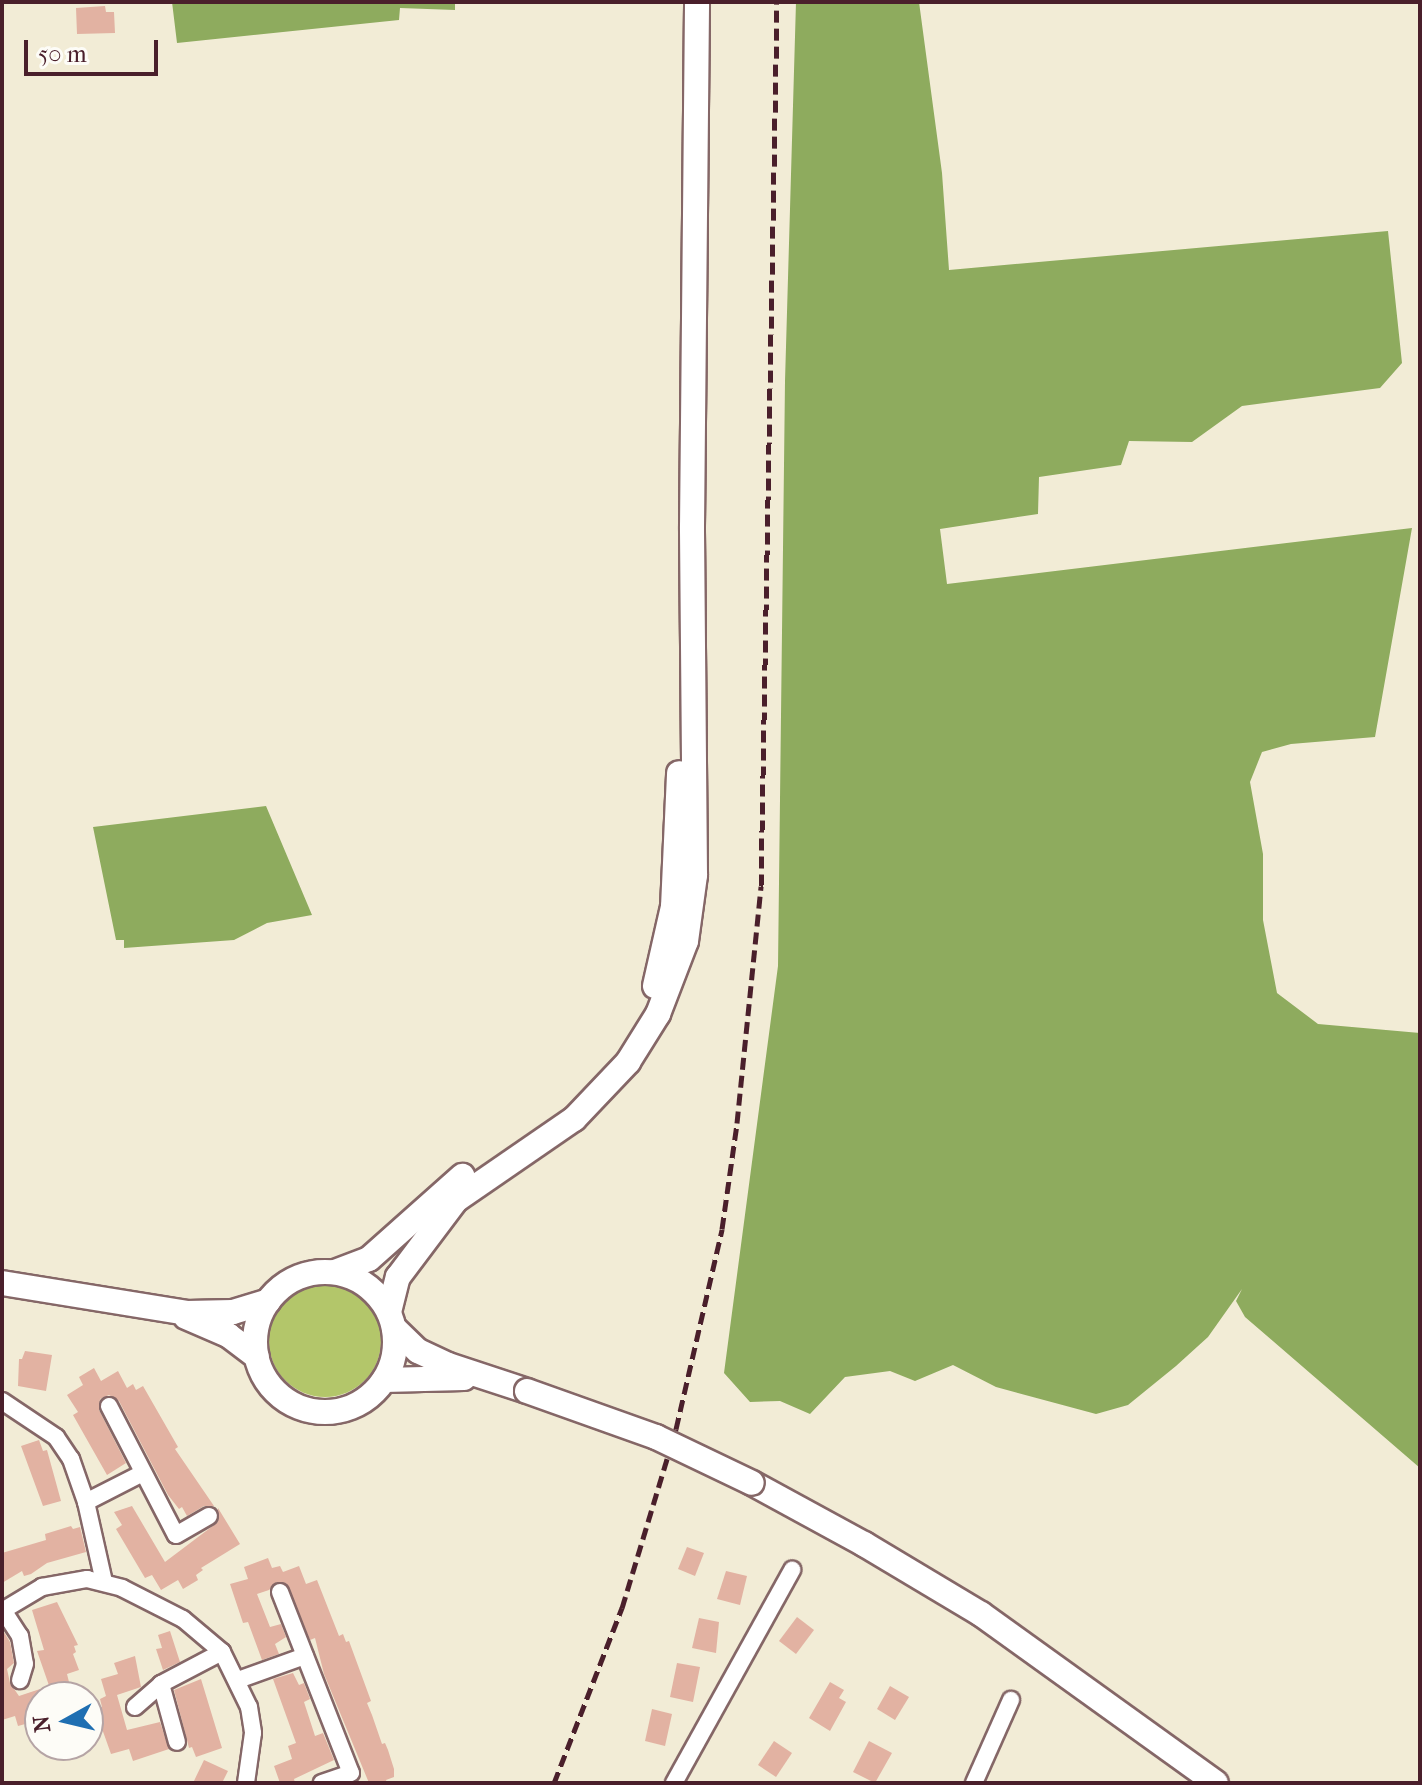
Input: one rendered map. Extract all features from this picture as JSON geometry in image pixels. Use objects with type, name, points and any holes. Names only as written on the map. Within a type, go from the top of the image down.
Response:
[{"type":"main road","points":[[161,1310],[228,1335],[257,1357],[275,1390],[295,1405],[313,1410],[338,1411],[356,1405],[384,1380],[394,1355],[391,1320],[398,1277],[444,1213],[464,1193],[546,1139],[594,1100],[638,1049],[675,976],[691,918],[695,875],[692,527],[697,2]]},
{"type":"main road","points":[[257,1357],[257,1328],[268,1301],[282,1286],[300,1276],[335,1272],[369,1259],[450,1185],[580,1094],[620,1049],[650,998],[665,953],[673,907],[692,527]]},
{"type":"main road","points":[[335,1272],[369,1287],[391,1320],[418,1351],[483,1379],[527,1391],[656,1437],[752,1483],[864,1544],[981,1614],[1216,1783]]},
{"type":"main road","points":[[2,1283],[161,1310],[233,1312],[268,1301]]},
{"type":"main road","points":[[384,1380],[441,1376],[483,1379]]},
{"type":"street","points":[[2,1401],[56,1437],[71,1459],[86,1502],[104,1582]]},
{"type":"street","points":[[109,1406],[176,1535],[209,1516]]},
{"type":"street","points":[[86,1502],[143,1473]]},
{"type":"street","points":[[674,1783],[792,1570]]},
{"type":"street","points":[[20,1680],[25,1664],[20,1636],[2,1610],[42,1587],[87,1579],[104,1582],[162,1606],[205,1635],[222,1652],[238,1680],[249,1707],[253,1733],[246,1783]]},
{"type":"street","points":[[280,1592],[351,1773],[322,1783]]},
{"type":"street","points":[[135,1707],[161,1684],[222,1652]]},
{"type":"street","points":[[238,1680],[305,1656]]},
{"type":"street","points":[[161,1684],[177,1742]]},
{"type":"street","points":[[974,1783],[1011,1700]]},
{"type":"green space","points":[[172,2],[455,2],[455,10],[400,8],[399,20],[177,43]]},
{"type":"green space","points":[[796,2],[919,2],[942,173],[949,270],[1388,231],[1402,363],[1380,388],[1242,406],[1192,442],[1129,441],[1121,465],[1039,477],[1038,514],[940,529],[947,584],[1412,528],[1375,737],[1291,744],[1262,752],[1250,782],[1263,854],[1263,920],[1277,993],[1318,1024],[1420,1033],[1420,1468],[1245,1317],[1236,1301],[1242,1289],[1208,1337],[1176,1366],[1128,1405],[1096,1414],[996,1387],[953,1365],[915,1381],[890,1371],[845,1377],[810,1414],[780,1401],[750,1402],[724,1373],[778,966],[785,381]]},
{"type":"green space","points":[[266,806],[312,915],[267,923],[234,940],[124,948],[124,940],[116,940],[93,827]]},
{"type":"green space","points":[[325,1285],[346,1289],[364,1302],[377,1320],[381,1341],[377,1362],[364,1380],[346,1393],[325,1397],[304,1393],[286,1380],[273,1362],[269,1341],[273,1320],[286,1302],[304,1289]]},
{"type":"building","points":[[105,6],[106,12],[114,12],[115,33],[77,34],[76,8]]},
{"type":"building","points":[[25,1351],[52,1355],[46,1391],[18,1386],[19,1359]]},
{"type":"building","points":[[94,1368],[101,1381],[118,1371],[127,1388],[133,1384],[136,1390],[143,1386],[178,1447],[175,1449],[214,1506],[204,1506],[187,1516],[182,1507],[179,1509],[168,1495],[119,1401],[109,1395],[100,1399],[99,1410],[126,1463],[107,1475],[73,1415],[78,1412],[67,1395],[83,1385],[79,1377]]},
{"type":"building","points":[[39,1440],[43,1451],[47,1450],[61,1501],[43,1506],[21,1446]]},
{"type":"building","points":[[132,1506],[165,1562],[218,1522],[218,1508],[240,1544],[201,1568],[203,1570],[196,1575],[198,1580],[183,1589],[178,1580],[161,1590],[152,1575],[145,1578],[116,1529],[122,1525],[114,1512]]},
{"type":"building","points":[[71,1526],[73,1529],[80,1527],[86,1552],[47,1563],[31,1574],[24,1576],[22,1571],[2,1583],[2,1553],[46,1540],[45,1534]]},
{"type":"building","points":[[687,1547],[704,1553],[695,1576],[678,1569]]},
{"type":"building","points":[[268,1558],[272,1568],[280,1566],[283,1572],[299,1566],[306,1584],[317,1580],[339,1636],[343,1634],[346,1642],[349,1641],[371,1701],[367,1703],[382,1744],[385,1743],[388,1750],[394,1777],[386,1780],[387,1783],[369,1783],[324,1674],[315,1638],[310,1640],[287,1584],[277,1582],[269,1590],[257,1594],[270,1627],[281,1624],[286,1637],[275,1644],[279,1654],[262,1660],[248,1622],[243,1623],[230,1584],[248,1579],[244,1567]]},
{"type":"building","points":[[726,1571],[747,1576],[740,1605],[717,1599]]},
{"type":"building","points":[[57,1602],[78,1645],[74,1646],[76,1652],[73,1654],[79,1670],[67,1674],[69,1681],[47,1681],[37,1651],[44,1650],[32,1610]]},
{"type":"building","points":[[797,1617],[814,1630],[796,1654],[779,1641]]},
{"type":"building","points":[[699,1618],[719,1622],[716,1653],[692,1648]]},
{"type":"building","points":[[2,1629],[10,1642],[14,1663],[7,1669],[10,1683],[19,1696],[24,1694],[24,1724],[18,1726],[15,1716],[2,1720]]},
{"type":"building","points":[[170,1631],[180,1662],[163,1670],[156,1649],[162,1648],[158,1635]]},
{"type":"building","points":[[135,1656],[141,1687],[117,1695],[127,1730],[160,1722],[169,1749],[133,1761],[129,1749],[111,1754],[104,1734],[106,1696],[101,1679],[118,1674],[114,1663]]},
{"type":"building","points":[[677,1663],[700,1667],[693,1702],[670,1697]]},
{"type":"building","points":[[293,1673],[299,1685],[304,1683],[310,1699],[304,1702],[315,1736],[323,1733],[334,1760],[294,1779],[295,1783],[280,1783],[274,1766],[292,1759],[288,1746],[296,1743],[273,1679]]},
{"type":"building","points":[[201,1679],[222,1748],[196,1757],[192,1747],[189,1748],[174,1690]]},
{"type":"building","points":[[830,1682],[844,1690],[839,1698],[846,1702],[830,1731],[809,1718]]},
{"type":"building","points":[[890,1686],[909,1697],[895,1720],[877,1709]]},
{"type":"building","points":[[652,1709],[672,1714],[665,1746],[645,1741]]},
{"type":"building","points":[[774,1741],[792,1753],[776,1777],[758,1765]]},
{"type":"building","points":[[869,1741],[892,1753],[875,1783],[853,1772]]},
{"type":"building","points":[[204,1760],[228,1771],[222,1783],[193,1783]]},
{"type":"railway","points":[[554,1783],[622,1608],[676,1429],[722,1229],[737,1123],[761,886],[777,2]]}]
